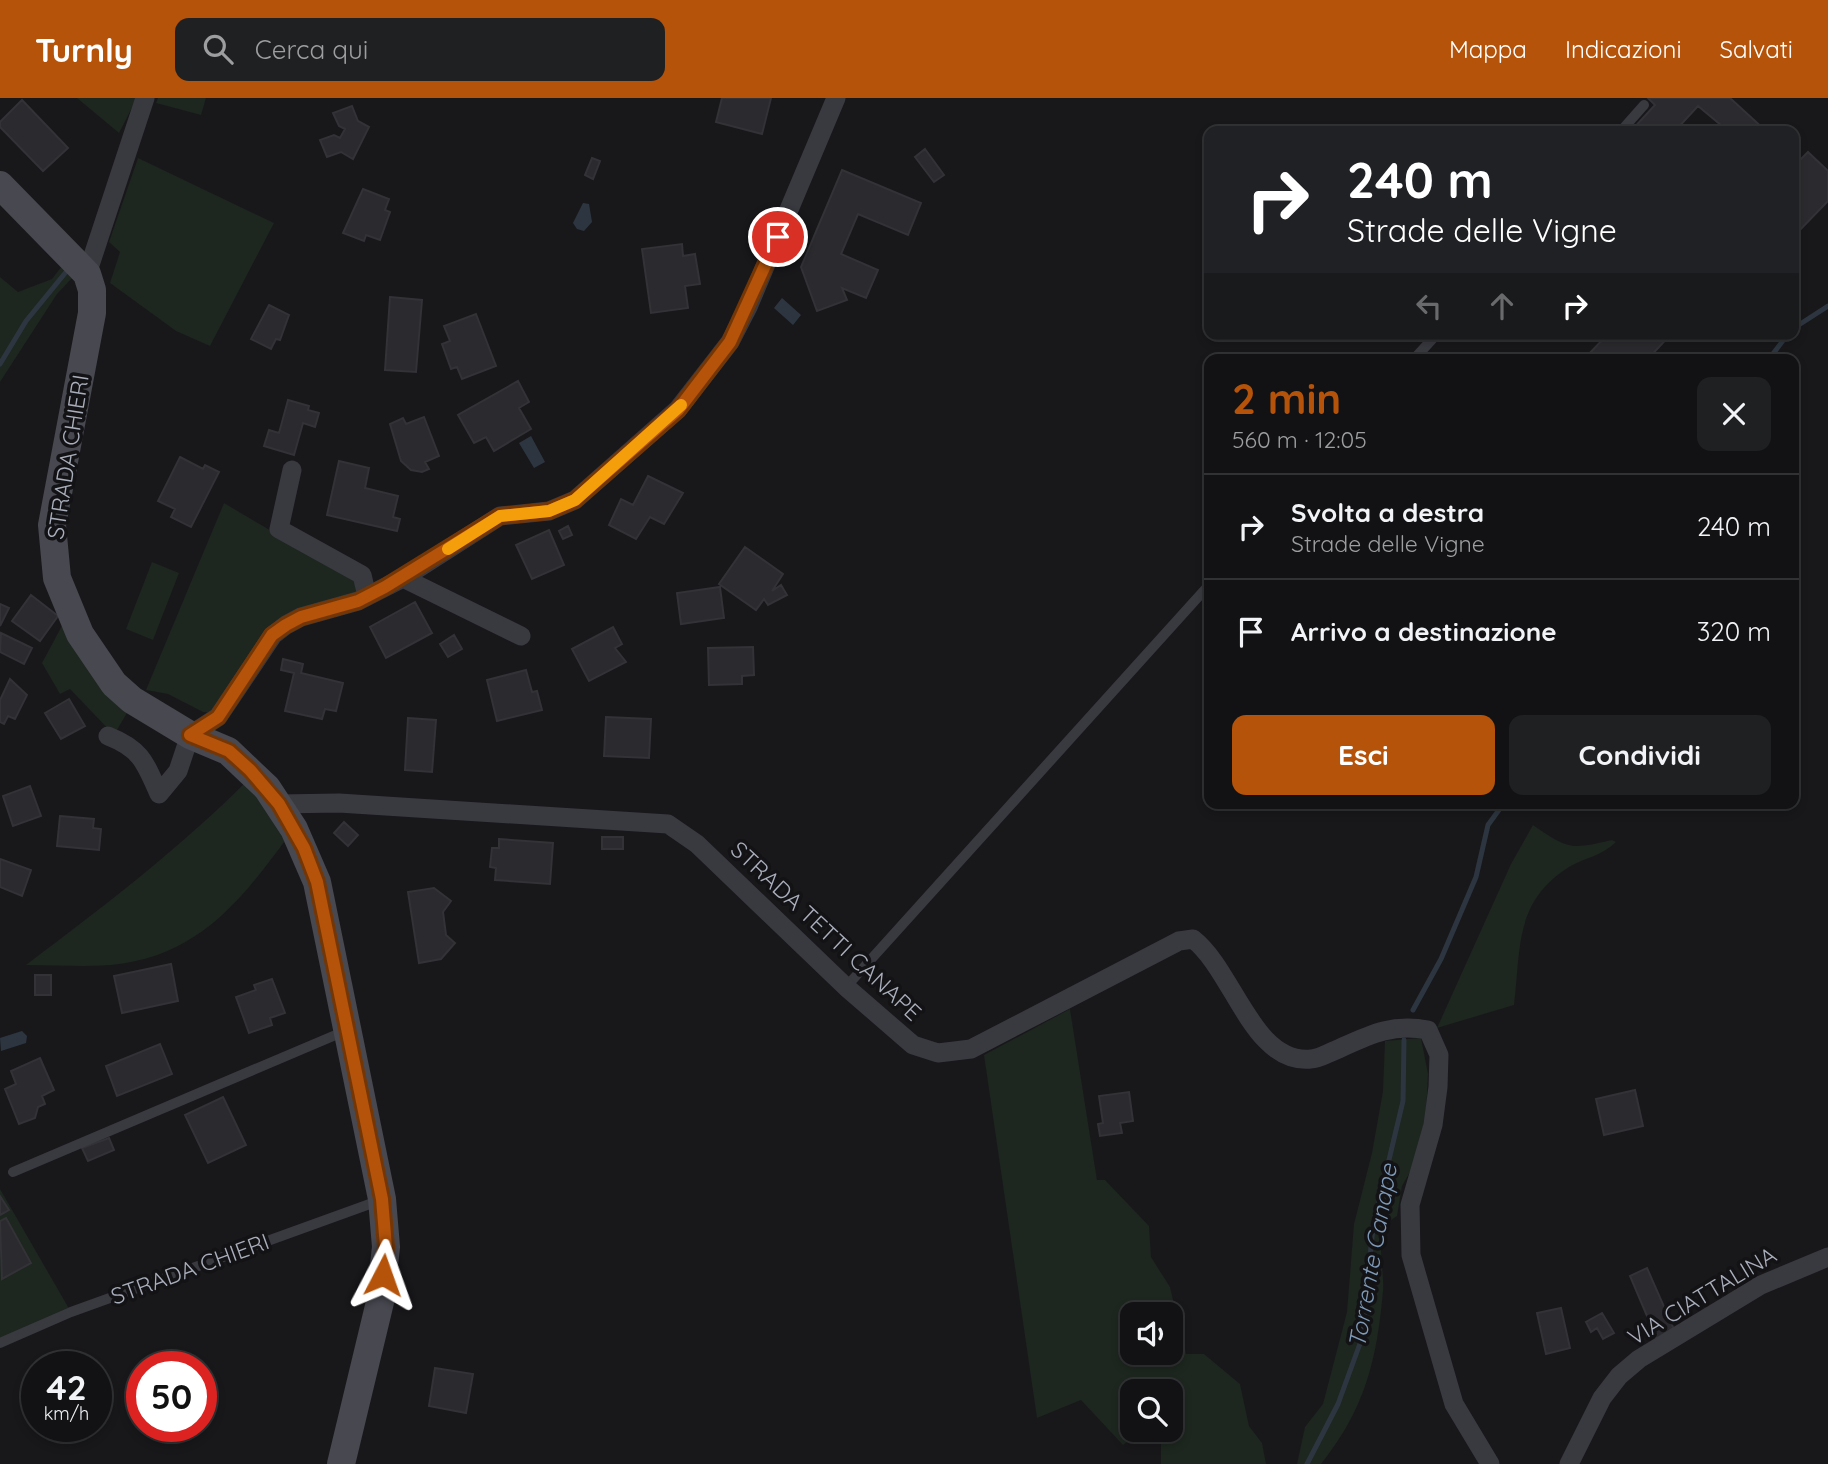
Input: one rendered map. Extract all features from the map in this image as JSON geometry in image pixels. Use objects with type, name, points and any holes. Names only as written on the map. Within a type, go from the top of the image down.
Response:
[{"type":"main road","points":[[0,185],[87,274]]},
{"type":"main road","name":"STRADA CHIERI","points":[[87,274],[92,290],[92,313],[52,525],[57,578],[80,635],[114,684],[190,735],[229,751],[250,770],[279,804],[304,848],[317,882],[349,1030],[382,1199],[386,1247],[380,1302],[341,1464]]},
{"type":"street","name":"STRADA CHIERI","points":[[87,274],[145,98]]},
{"type":"street","points":[[108,736],[129,744],[142,757],[159,794],[178,771],[190,735],[218,717],[272,635],[301,617],[367,596],[402,578],[500,516],[549,511],[575,500],[678,410],[730,342],[748,307],[836,98]]},
{"type":"street","points":[[292,470],[279,529],[362,575],[367,596]]},
{"type":"street","points":[[402,578],[521,636]]},
{"type":"street","name":"STRADA TETTI CANAPE","points":[[279,804],[339,803],[668,824],[697,844],[846,987],[913,1045],[938,1054],[971,1049],[1179,941],[1193,939],[1207,950],[1219,966],[1264,1041],[1287,1059],[1313,1059],[1376,1032],[1407,1026],[1428,1030],[1438,1055],[1433,1125],[1409,1205],[1411,1255],[1454,1404],[1490,1464]]},
{"type":"street","name":"VIA CIATTALINA","points":[[1569,1464],[1602,1398],[1619,1376],[1639,1359],[1761,1285],[1828,1257]]},
{"type":"lane","points":[[1626,126],[1644,106]]},
{"type":"lane","points":[[1419,354],[1432,340]]},
{"type":"lane","points":[[846,987],[1204,591]]},
{"type":"lane","points":[[13,1172],[349,1030]]},
{"type":"lane","name":"STRADA CHIERI","points":[[0,1343],[71,1312],[382,1199]]},
{"type":"shaded area","points":[[77,98],[137,98],[119,133]]},
{"type":"shaded area","points":[[158,98],[206,98],[201,115],[156,103]]},
{"type":"shaded area","points":[[138,158],[274,223],[210,346],[176,331],[110,283],[120,252],[109,242]]},
{"type":"shaded area","points":[[583,203],[589,204],[592,222],[584,231],[577,229],[573,223]]},
{"type":"shaded area","points":[[65,262],[75,275],[57,294],[0,382],[0,277],[18,292],[52,279]]},
{"type":"shaded area","points":[[782,298],[801,315],[793,325],[774,308]]},
{"type":"shaded area","points":[[531,436],[545,462],[534,468],[519,443]]},
{"type":"shaded area","points":[[224,503],[356,581],[358,593],[294,614],[211,713],[203,712],[168,694],[146,690]]},
{"type":"shaded area","points":[[152,562],[179,573],[153,640],[126,629]]},
{"type":"shaded area","points":[[64,622],[98,684],[117,704],[128,711],[114,735],[70,689],[60,694],[42,663]]},
{"type":"shaded area","points":[[248,780],[287,838],[252,884],[214,922],[168,951],[141,960],[100,966],[26,965],[168,854]]},
{"type":"shaded area","points":[[1533,825],[1554,839],[1570,845],[1612,840],[1616,842],[1605,851],[1569,867],[1538,895],[1529,911],[1520,946],[1514,1005],[1437,1028],[1511,864]]},
{"type":"shaded area","points":[[1070,1009],[1097,1180],[1105,1180],[1149,1226],[1151,1257],[1170,1287],[1174,1302],[1120,1302],[1120,1365],[1183,1365],[1183,1341],[1186,1354],[1204,1354],[1240,1384],[1249,1426],[1262,1443],[1266,1464],[1161,1464],[1161,1442],[1183,1442],[1183,1379],[1120,1379],[1120,1442],[1081,1400],[1037,1418],[984,1055]]},
{"type":"shaded area","points":[[22,1031],[27,1036],[26,1043],[1,1051],[0,1038]]},
{"type":"shaded area","points":[[1421,1038],[1428,1074],[1426,1116],[1414,1165],[1402,1186],[1397,1216],[1384,1230],[1381,1250],[1383,1291],[1377,1339],[1366,1383],[1348,1423],[1321,1464],[1297,1464],[1305,1427],[1323,1404],[1347,1312],[1354,1224],[1372,1153],[1383,1091],[1385,1041]]},
{"type":"shaded area","points":[[0,1189],[71,1312],[0,1341]]},
{"type":"building","points":[[722,98],[771,98],[762,134],[716,122]]},
{"type":"building","points":[[1648,98],[1730,98],[1761,126],[1722,126],[1698,106],[1680,126],[1636,126],[1655,105]]},
{"type":"building","points":[[22,100],[68,148],[43,171],[0,127],[0,122]]},
{"type":"building","points":[[352,106],[358,121],[369,127],[353,159],[341,152],[327,157],[320,140],[334,135],[340,138],[345,129],[339,126],[333,113]]},
{"type":"building","points":[[925,149],[944,175],[934,182],[915,157]]},
{"type":"building","points":[[1808,152],[1828,171],[1828,201],[1799,231],[1799,161]]},
{"type":"building","points":[[592,158],[600,161],[593,179],[585,175]]},
{"type":"building","points":[[842,170],[921,203],[908,235],[858,214],[841,254],[878,270],[866,298],[842,288],[847,300],[817,311],[801,267]]},
{"type":"building","points":[[363,189],[389,199],[385,210],[390,212],[380,240],[366,235],[364,241],[343,233]]},
{"type":"building","points":[[682,244],[683,256],[695,254],[700,284],[685,286],[688,308],[651,313],[642,249]]},
{"type":"building","points":[[390,297],[422,300],[416,372],[385,370]]},
{"type":"building","points":[[269,305],[289,315],[280,340],[276,339],[271,349],[251,339]]},
{"type":"building","points":[[476,314],[496,366],[462,379],[457,367],[451,369],[442,344],[450,341],[444,326]]},
{"type":"building","points":[[1602,340],[1665,340],[1653,354],[1589,354]]},
{"type":"building","points":[[518,381],[529,402],[519,408],[531,429],[494,451],[486,437],[474,443],[458,415]]},
{"type":"building","points":[[288,400],[309,406],[308,410],[319,413],[315,427],[303,423],[294,455],[264,446],[269,430],[279,433]]},
{"type":"building","points":[[424,417],[439,456],[425,462],[429,469],[422,472],[411,470],[401,461],[390,424],[403,418],[406,424]]},
{"type":"building","points":[[180,457],[203,469],[205,465],[219,472],[191,527],[171,517],[175,509],[158,501]]},
{"type":"building","points":[[339,461],[369,468],[365,488],[398,496],[393,517],[400,519],[397,531],[327,515]]},
{"type":"building","points":[[648,476],[683,493],[664,524],[650,517],[636,539],[609,525],[621,499],[633,505]]},
{"type":"building","points":[[568,526],[572,535],[563,539],[559,531]]},
{"type":"building","points":[[549,530],[564,565],[532,579],[516,545]]},
{"type":"building","points":[[745,547],[783,574],[772,591],[781,585],[787,595],[768,605],[764,599],[756,610],[719,584]]},
{"type":"building","points":[[720,587],[724,618],[681,624],[677,593]]},
{"type":"building","points":[[31,595],[58,616],[40,641],[12,621]]},
{"type":"building","points":[[415,602],[432,633],[386,658],[370,627]]},
{"type":"building","points":[[0,604],[9,608],[0,626]]},
{"type":"building","points":[[613,627],[622,644],[615,648],[626,662],[589,681],[572,649]]},
{"type":"building","points":[[1,633],[32,648],[24,664],[0,652]]},
{"type":"building","points":[[454,635],[462,649],[448,657],[440,644]]},
{"type":"building","points":[[753,647],[754,675],[742,676],[742,684],[709,685],[708,648]]},
{"type":"building","points":[[283,659],[303,664],[301,673],[343,683],[336,711],[325,709],[322,719],[285,711],[294,673],[281,670]]},
{"type":"building","points":[[526,670],[532,692],[537,691],[542,710],[497,721],[487,680]]},
{"type":"building","points":[[10,679],[27,695],[15,719],[8,716],[4,724],[0,722],[0,700]]},
{"type":"building","points":[[69,699],[85,726],[61,739],[45,713]]},
{"type":"building","points":[[606,717],[651,719],[649,758],[604,756]]},
{"type":"building","points":[[408,718],[436,720],[432,772],[405,770]]},
{"type":"building","points":[[30,786],[41,816],[13,826],[3,796]]},
{"type":"building","points":[[60,816],[94,819],[93,828],[101,829],[99,850],[57,846]]},
{"type":"building","points":[[344,822],[358,835],[348,846],[334,833]]},
{"type":"building","points":[[602,837],[623,837],[623,849],[602,849]]},
{"type":"building","points":[[499,839],[553,843],[550,884],[495,880],[496,868],[490,867],[492,848],[499,848]]},
{"type":"building","points":[[0,859],[31,870],[22,896],[0,887]]},
{"type":"building","points":[[434,888],[451,901],[443,912],[446,935],[455,943],[441,959],[419,963],[408,892]]},
{"type":"building","points":[[171,964],[178,1001],[122,1013],[114,976]]},
{"type":"building","points":[[35,975],[51,975],[51,995],[35,995]]},
{"type":"building","points":[[272,979],[285,1013],[270,1018],[272,1025],[249,1033],[236,997],[256,990],[254,985]]},
{"type":"building","points":[[160,1044],[172,1074],[117,1096],[106,1066]]},
{"type":"building","points":[[40,1058],[54,1090],[42,1096],[45,1104],[38,1107],[35,1118],[19,1124],[5,1089],[16,1084],[11,1071]]},
{"type":"building","points":[[1635,1090],[1643,1126],[1604,1135],[1596,1099]]},
{"type":"building","points":[[1129,1092],[1133,1121],[1120,1123],[1122,1133],[1100,1136],[1098,1124],[1103,1123],[1099,1096]]},
{"type":"building","points":[[223,1097],[246,1145],[208,1163],[185,1115]]},
{"type":"building","points":[[109,1138],[114,1150],[88,1161],[82,1148]]},
{"type":"building","points":[[0,1196],[9,1210],[0,1215]]},
{"type":"building","points":[[6,1218],[31,1263],[2,1279],[0,1221]]},
{"type":"building","points":[[1647,1268],[1676,1334],[1658,1342],[1630,1276]]},
{"type":"building","points":[[1561,1308],[1570,1348],[1546,1354],[1537,1313]]},
{"type":"building","points":[[1602,1313],[1614,1333],[1603,1339],[1597,1328],[1591,1332],[1586,1322]]},
{"type":"building","points":[[435,1368],[473,1374],[466,1413],[429,1406]]},
{"type":"waterway","points":[[0,364],[26,321],[66,272]]},
{"type":"waterway","name":"Torrente Canape","points":[[1799,325],[1828,306]]},
{"type":"waterway","name":"Torrente Canape","points":[[1773,354],[1783,340]]},
{"type":"waterway","name":"Torrente Canape","points":[[1413,1010],[1441,959],[1476,877],[1488,825],[1500,809]]},
{"type":"waterway","name":"Torrente Canape","points":[[1307,1464],[1338,1404],[1362,1338],[1373,1227],[1403,1101],[1404,1040]]},
{"type":"slow traffic","points":[[448,549],[500,516],[549,511],[575,500],[681,405]]},
{"type":"route","points":[[383,1275],[386,1247],[382,1199],[317,882],[294,829],[267,788],[229,751],[190,735],[218,717],[272,635],[286,625],[301,617],[358,601],[402,578],[500,516],[549,511],[575,500],[678,410],[730,342],[778,237]]}]
